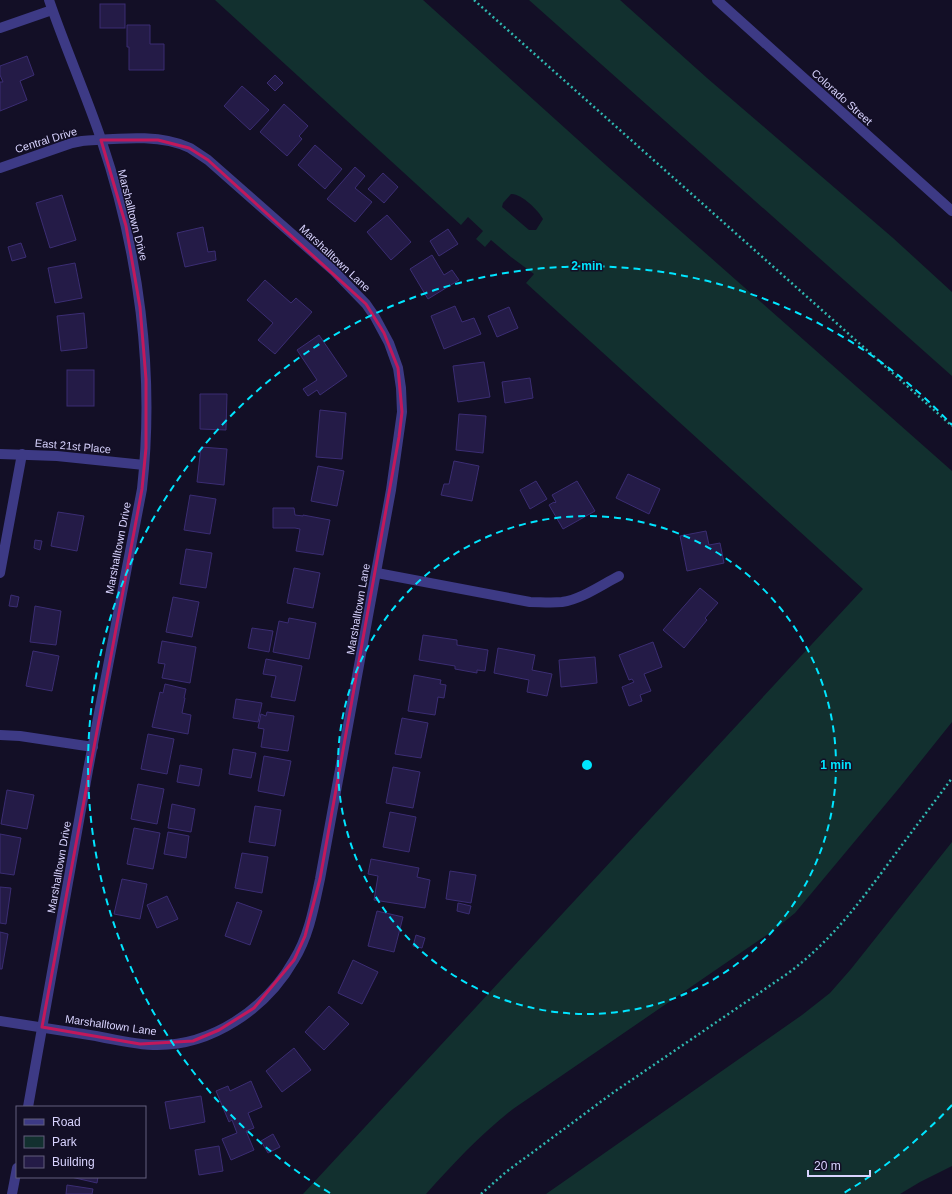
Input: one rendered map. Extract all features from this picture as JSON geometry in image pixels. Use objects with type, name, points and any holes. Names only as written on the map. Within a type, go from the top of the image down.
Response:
[{"type":"street","name":"Colorado Street","points":[[717,0],[952,211]]},
{"type":"street","points":[[0,28],[51,5]]},
{"type":"street","name":"Marshalltown Drive","points":[[28,1106],[92,747],[142,489],[146,448],[146,379],[144,347],[140,307],[126,226],[101,140],[51,5]]},
{"type":"street","name":"Central Drive","points":[[0,168],[72,143],[101,140]]},
{"type":"street","name":"Marshalltown Lane","points":[[0,1021],[140,1044],[173,1044],[193,1041],[238,1020],[259,1004],[280,981],[294,960],[305,936],[314,909],[377,573],[402,412],[398,368],[389,343],[375,317],[363,300],[334,271],[208,160],[189,148],[175,143],[158,140],[101,140]]},
{"type":"street","name":"East 21st Place","points":[[0,454],[58,456],[144,465]]},
{"type":"street","points":[[0,573],[22,454]]},
{"type":"street","points":[[377,573],[530,602],[562,602],[573,599],[619,576]]},
{"type":"street","points":[[0,735],[20,736],[92,747]]},
{"type":"street","points":[[12,1194],[16,1173]]},
{"type":"path","points":[[474,0],[952,426]]},
{"type":"path","points":[[481,1194],[511,1168],[614,1092],[787,974],[809,957],[830,938],[850,915],[952,778]]},
{"type":"highlighted area","points":[[101,140],[158,140],[189,148],[208,160],[366,304],[384,333],[398,368],[402,412],[399,437],[320,879],[305,936],[294,960],[254,1008],[219,1030],[193,1041],[140,1044],[42,1027],[142,489],[146,448],[146,379],[140,307],[126,226]]},
{"type":"green space","points":[[215,0],[423,0],[607,166],[952,471],[952,722],[795,913],[774,930],[513,1109],[479,1139],[426,1194],[303,1194],[863,589],[526,283],[534,274],[491,240],[485,247],[476,239],[483,231],[468,217],[461,225]],"holes":[[[511,194],[515,194],[529,203],[543,219],[536,230],[529,230],[502,207],[503,203]]]},
{"type":"green space","points":[[529,0],[620,0],[707,78],[893,238],[952,292],[952,376]]},
{"type":"green space","points":[[952,842],[952,1166],[900,1194],[546,1194],[802,1015],[830,993],[851,969]]},
{"type":"building","points":[[100,4],[125,4],[125,28],[100,28]]},
{"type":"building","points":[[127,25],[150,25],[150,44],[164,44],[164,70],[129,70]]},
{"type":"building","points":[[27,56],[34,75],[20,81],[27,100],[0,111],[0,82],[3,82],[0,75],[0,66]]},
{"type":"building","points":[[275,75],[283,83],[275,91],[267,83]]},
{"type":"building","points":[[242,86],[269,110],[250,130],[224,106]]},
{"type":"building","points":[[284,104],[308,126],[299,136],[302,139],[287,156],[260,132]]},
{"type":"building","points":[[315,145],[342,169],[325,189],[298,165]]},
{"type":"building","points":[[355,167],[365,176],[355,188],[372,202],[355,222],[327,199]]},
{"type":"building","points":[[383,173],[398,187],[384,203],[368,189]]},
{"type":"building","points":[[62,195],[76,240],[50,248],[36,203]]},
{"type":"building","points":[[387,215],[411,242],[391,260],[367,232]]},
{"type":"building","points":[[203,227],[208,252],[215,251],[216,260],[185,267],[177,233]]},
{"type":"building","points":[[448,229],[458,244],[439,256],[430,241]]},
{"type":"building","points":[[21,243],[26,257],[12,261],[8,247]]},
{"type":"building","points":[[432,255],[444,275],[452,270],[459,280],[428,299],[410,269]]},
{"type":"building","points":[[75,263],[82,298],[55,303],[48,268]]},
{"type":"building","points":[[265,280],[291,303],[296,298],[312,312],[275,354],[258,340],[273,323],[247,300]]},
{"type":"building","points":[[455,306],[462,322],[474,318],[481,334],[444,349],[431,316]]},
{"type":"building","points":[[509,307],[518,328],[497,337],[488,316]]},
{"type":"building","points":[[84,313],[87,348],[61,351],[57,316]]},
{"type":"building","points":[[319,335],[347,376],[320,395],[317,390],[308,396],[303,389],[317,380],[297,350]]},
{"type":"building","points":[[484,362],[490,397],[458,402],[453,366]]},
{"type":"building","points":[[67,370],[94,370],[94,406],[67,406]]},
{"type":"building","points":[[530,378],[533,398],[505,403],[502,382]]},
{"type":"building","points":[[200,394],[227,394],[226,430],[200,429]]},
{"type":"building","points":[[320,410],[346,413],[342,459],[316,457]]},
{"type":"building","points":[[459,414],[486,416],[483,453],[456,450]]},
{"type":"building","points":[[201,447],[227,449],[224,485],[197,482]]},
{"type":"building","points":[[454,461],[479,466],[472,501],[441,495],[444,484],[449,484]]},
{"type":"building","points":[[318,466],[344,471],[337,506],[311,501]]},
{"type":"building","points":[[628,474],[660,489],[649,514],[616,498]]},
{"type":"building","points":[[536,481],[547,499],[530,509],[520,490]]},
{"type":"building","points":[[577,481],[595,511],[563,529],[549,505],[556,502],[552,495]]},
{"type":"building","points":[[190,495],[216,499],[210,534],[184,530]]},
{"type":"building","points":[[273,508],[294,508],[295,515],[330,520],[323,555],[296,551],[300,529],[273,528]]},
{"type":"building","points":[[58,512],[84,516],[77,551],[51,546]]},
{"type":"building","points":[[706,531],[709,545],[720,543],[724,563],[687,571],[680,536]]},
{"type":"building","points":[[35,540],[42,541],[40,550],[34,548]]},
{"type":"building","points":[[186,549],[212,553],[206,588],[180,584]]},
{"type":"building","points":[[294,568],[320,573],[313,608],[287,603]]},
{"type":"building","points":[[700,588],[718,603],[705,618],[707,620],[684,648],[663,630]]},
{"type":"building","points":[[11,595],[19,597],[17,607],[9,606]]},
{"type":"building","points":[[173,597],[199,602],[192,637],[166,632]]},
{"type":"building","points":[[35,606],[61,611],[56,645],[30,642]]},
{"type":"building","points":[[289,618],[316,623],[309,659],[273,652],[279,621],[288,623]]},
{"type":"building","points":[[252,628],[273,631],[269,652],[248,648]]},
{"type":"building","points":[[423,635],[457,640],[457,645],[488,650],[485,671],[477,670],[477,673],[455,669],[455,666],[419,660]]},
{"type":"building","points":[[162,641],[196,647],[190,683],[162,678],[165,664],[158,663]]},
{"type":"building","points":[[653,642],[662,667],[644,674],[651,691],[640,695],[642,701],[629,706],[622,687],[634,682],[632,679],[629,680],[619,655]]},
{"type":"building","points":[[498,648],[535,655],[532,670],[552,674],[547,696],[527,692],[529,680],[494,673]]},
{"type":"building","points":[[33,651],[59,656],[52,691],[26,686]]},
{"type":"building","points":[[595,657],[597,683],[561,687],[559,660]]},
{"type":"building","points":[[266,659],[302,666],[295,701],[271,697],[276,676],[263,674]]},
{"type":"building","points":[[414,675],[441,680],[440,684],[446,685],[444,698],[438,697],[435,715],[408,711]]},
{"type":"building","points":[[165,684],[186,689],[182,713],[191,715],[188,734],[152,727],[160,692],[163,693]]},
{"type":"building","points":[[236,699],[262,703],[258,722],[233,718]]},
{"type":"building","points":[[267,712],[294,716],[288,751],[261,747],[264,729],[258,728],[261,714],[266,716]]},
{"type":"building","points":[[402,718],[428,723],[421,758],[395,754]]},
{"type":"building","points":[[148,734],[174,739],[167,774],[141,769]]},
{"type":"building","points":[[233,749],[256,753],[251,778],[229,774]]},
{"type":"building","points":[[264,756],[291,761],[284,796],[258,791]]},
{"type":"building","points":[[180,765],[202,769],[199,786],[177,782]]},
{"type":"building","points":[[393,767],[420,772],[413,808],[386,803]]},
{"type":"building","points":[[138,784],[164,789],[157,824],[131,819]]},
{"type":"building","points":[[7,790],[34,795],[27,829],[1,824]]},
{"type":"building","points":[[172,804],[195,809],[191,832],[168,828]]},
{"type":"building","points":[[255,806],[281,810],[275,846],[249,842]]},
{"type":"building","points":[[390,812],[416,817],[409,852],[383,847]]},
{"type":"building","points":[[134,828],[160,833],[153,869],[127,864]]},
{"type":"building","points":[[168,832],[189,836],[186,858],[164,854]]},
{"type":"building","points":[[0,834],[21,838],[14,875],[0,873]]},
{"type":"building","points":[[242,853],[268,857],[262,893],[235,888]]},
{"type":"building","points":[[371,859],[419,868],[417,877],[430,880],[425,908],[374,900],[378,876],[368,874]]},
{"type":"building","points":[[450,871],[476,875],[471,903],[446,899]]},
{"type":"building","points":[[122,879],[147,884],[140,919],[114,914]]},
{"type":"building","points":[[0,887],[11,888],[6,924],[0,923]]},
{"type":"building","points":[[167,896],[178,919],[157,928],[147,905]]},
{"type":"building","points":[[237,902],[262,911],[250,945],[225,936]]},
{"type":"building","points":[[458,903],[471,906],[469,914],[457,911]]},
{"type":"building","points":[[377,911],[403,917],[394,952],[368,946]]},
{"type":"building","points":[[0,932],[8,934],[2,969],[0,969]]},
{"type":"building","points":[[416,935],[425,938],[422,948],[413,946]]},
{"type":"building","points":[[353,960],[378,972],[362,1004],[338,993]]},
{"type":"building","points":[[329,1006],[349,1024],[324,1050],[305,1032]]},
{"type":"building","points":[[294,1048],[311,1070],[282,1092],[266,1071]]},
{"type":"building","points":[[251,1081],[262,1107],[248,1113],[254,1128],[246,1131],[254,1150],[231,1160],[222,1139],[237,1133],[232,1120],[229,1122],[216,1091],[228,1086],[230,1091]]},
{"type":"building","points":[[201,1096],[205,1122],[170,1129],[165,1102]]},
{"type":"building","points":[[273,1134],[280,1147],[268,1153],[261,1141]]},
{"type":"building","points":[[219,1146],[223,1171],[199,1175],[195,1150]]},
{"type":"building","points":[[75,1178],[98,1178],[97,1183]]},
{"type":"building","points":[[67,1185],[93,1189],[92,1194],[66,1194]]}]
